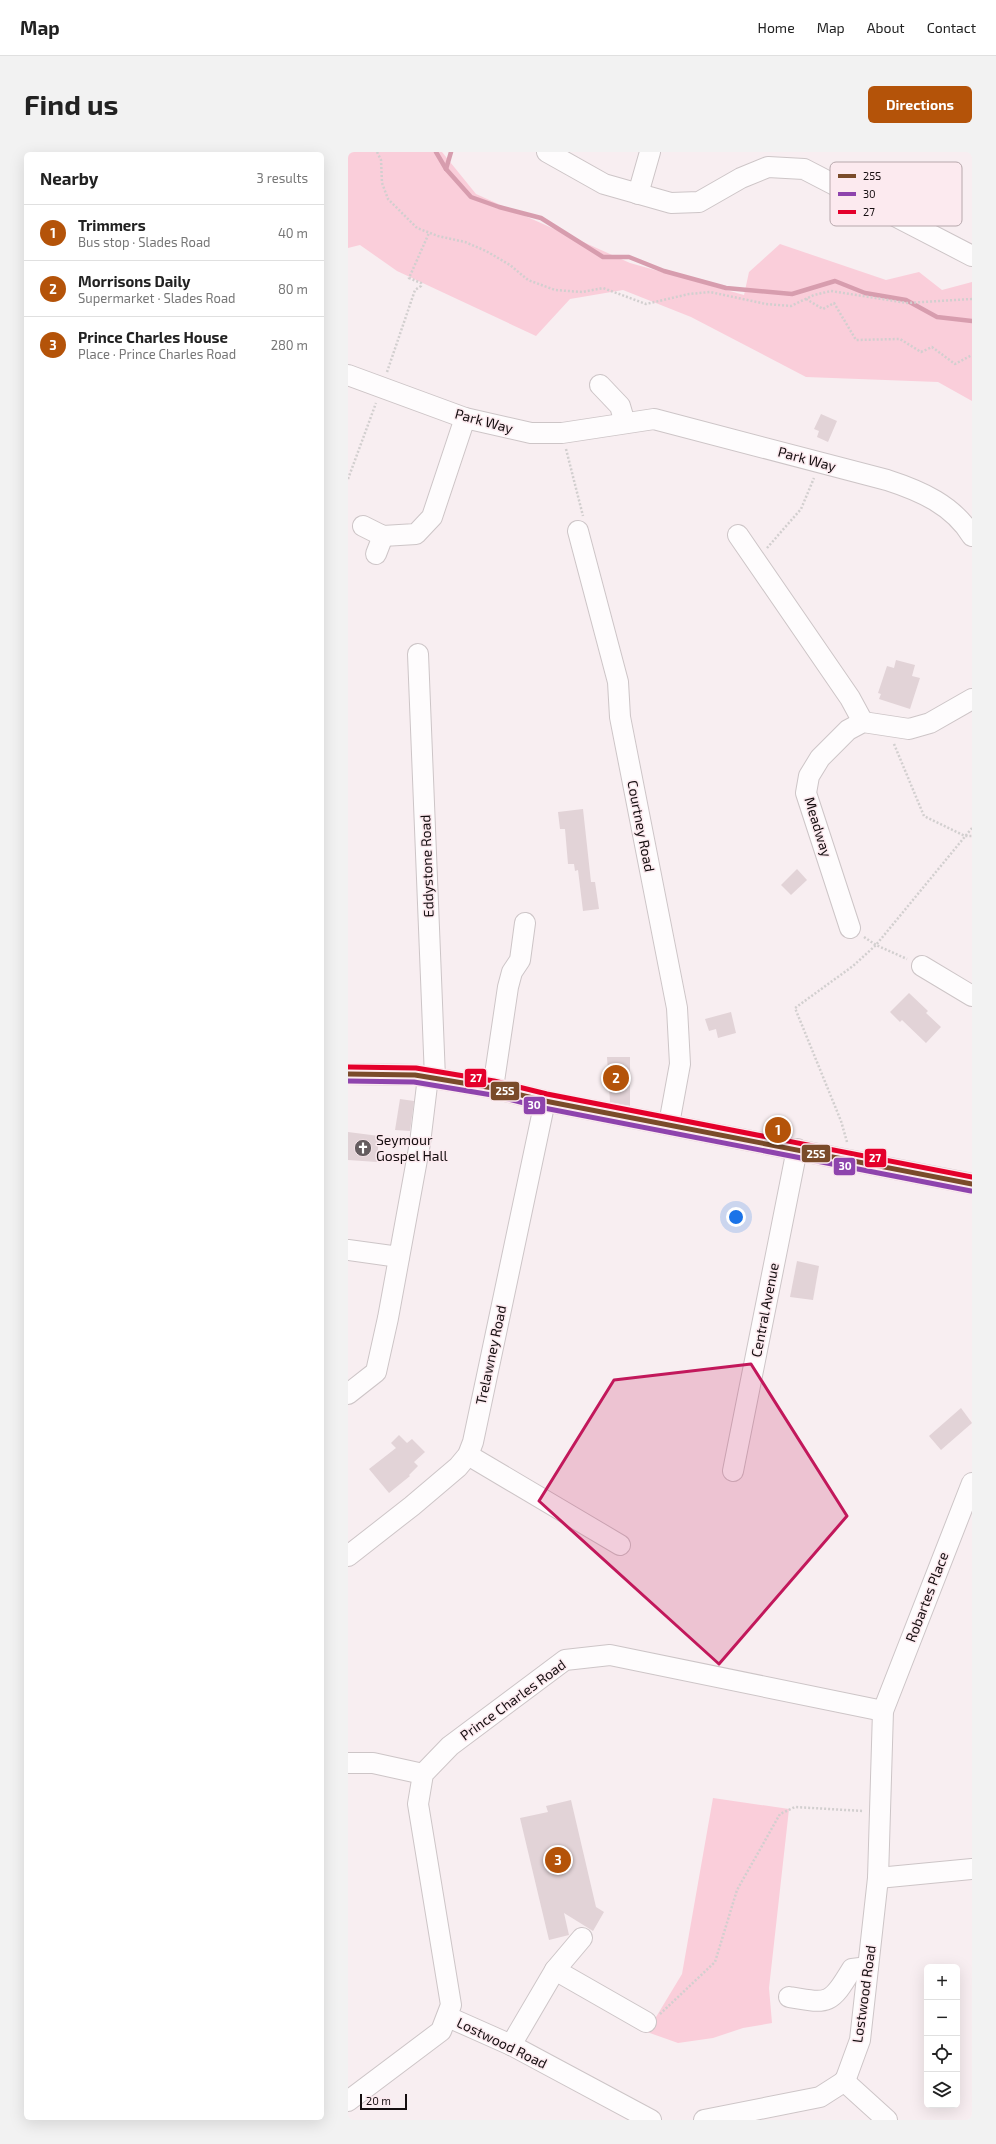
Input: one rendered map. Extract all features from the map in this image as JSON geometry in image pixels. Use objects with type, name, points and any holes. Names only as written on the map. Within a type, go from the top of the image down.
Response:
[{"type":"street","points":[[547,152],[604,184],[671,203],[699,202],[741,178],[768,167],[805,161],[830,175]]},
{"type":"street","points":[[638,194],[650,152]]},
{"type":"street","points":[[919,226],[972,256]]},
{"type":"street","name":"Park Way","points":[[348,376],[465,418],[531,433],[562,433],[654,419],[821,462],[919,491],[945,506],[964,524],[972,536]]},
{"type":"street","points":[[600,385],[620,406],[625,423]]},
{"type":"street","points":[[363,526],[379,545],[416,534],[432,517],[465,418]]},
{"type":"street","name":"Courtney Road","points":[[578,531],[618,682],[620,717],[677,1008],[680,1064],[669,1124]]},
{"type":"street","points":[[738,535],[850,698],[863,722],[909,729],[930,723],[972,699]]},
{"type":"street","name":"Eddystone Road","points":[[348,1394],[376,1372],[388,1318],[431,1078],[418,654]]},
{"type":"street","name":"Meadway","points":[[850,928],[806,793],[809,776],[820,758],[848,730],[863,722]]},
{"type":"street","points":[[493,1088],[510,977],[520,960],[525,923]]},
{"type":"street","points":[[922,966],[972,996]]},
{"type":"street","points":[[348,1074],[431,1078],[493,1088],[545,1101],[972,1184]]},
{"type":"street","name":"Trelawney Road","points":[[348,1556],[412,1506],[458,1467],[468,1455],[473,1442],[545,1101]]},
{"type":"street","name":"Central Avenue","points":[[732,1471],[797,1150]]},
{"type":"street","points":[[348,1250],[399,1257]]},
{"type":"street","points":[[468,1455],[620,1545]]},
{"type":"street","name":"Robartes Place","points":[[883,1711],[972,1483]]},
{"type":"street","name":"Prince Charles Road","points":[[423,1774],[450,1746],[565,1660],[610,1655],[883,1711]]},
{"type":"street","name":"Lostwood Road","points":[[844,2081],[860,2040],[878,1878],[883,1711]]},
{"type":"street","points":[[348,1763],[373,1763],[423,1774],[418,1804],[451,2005],[448,2017]]},
{"type":"street","points":[[878,1878],[972,1869]]},
{"type":"street","points":[[511,2045],[555,1970],[582,1938]]},
{"type":"street","points":[[789,1997],[814,2002],[829,2000],[842,1985],[852,1969],[868,1967]]},
{"type":"street","points":[[555,1970],[646,2022]]},
{"type":"street","name":"Lostwood Road","points":[[348,2101],[442,2031],[448,2017],[511,2045],[651,2120]]},
{"type":"street","points":[[704,2120],[820,2097],[844,2081],[887,2120]]},
{"type":"path","points":[[377,152],[381,160],[382,183],[388,199],[417,228],[429,233],[464,242],[486,251],[510,265],[528,280],[555,290],[582,292],[603,288],[646,304],[690,294],[710,292],[766,304],[791,306],[814,294],[831,291],[907,303],[972,300]]},
{"type":"path","points":[[348,479],[382,388],[415,290],[421,286],[421,283],[409,278],[429,233]]},
{"type":"path","points":[[806,299],[822,309],[834,303],[856,340],[900,339],[921,352],[932,347],[955,364],[972,355]]},
{"type":"path","points":[[562,433],[585,524],[578,531]]},
{"type":"path","points":[[756,560],[801,509],[821,462]]},
{"type":"path","points":[[887,726],[924,816],[965,836],[972,836]]},
{"type":"path","points":[[853,1161],[841,1121],[795,1008],[853,966],[876,945],[972,828]]},
{"type":"path","points":[[850,928],[876,945],[922,966]]},
{"type":"path","points":[[646,2022],[659,2015],[715,1962],[737,1890],[780,1814],[795,1807],[880,1812]]},
{"type":"highlighted area","points":[[751,1364],[847,1516],[719,1664],[539,1501],[614,1380]]},
{"type":"shaded area","points":[[348,152],[442,152],[476,194],[630,263],[744,295],[749,272],[780,244],[886,280],[919,272],[942,290],[972,282],[972,401],[938,382],[806,377],[691,317],[623,290],[570,299],[536,336],[397,271],[360,245],[348,248]]},
{"type":"shaded area","points":[[713,1798],[789,1809],[769,1988],[772,2023],[743,2028],[713,2038],[678,2043],[647,2032],[682,1974]]},
{"type":"building","points":[[821,414],[837,421],[828,442],[817,437],[819,431],[814,429]]},
{"type":"building","points":[[896,660],[915,665],[912,676],[920,678],[910,709],[879,699],[881,694],[878,693],[887,666],[894,668]]},
{"type":"building","points":[[583,809],[591,882],[595,882],[599,909],[583,911],[578,870],[575,871],[574,864],[568,864],[565,829],[560,829],[558,812]]},
{"type":"building","points":[[797,869],[807,880],[791,895],[781,885]]},
{"type":"building","points":[[909,993],[928,1011],[926,1013],[941,1027],[926,1043],[902,1020],[900,1022],[890,1012]]},
{"type":"building","points":[[731,1012],[736,1033],[718,1038],[716,1029],[709,1031],[705,1019]]},
{"type":"building","points":[[607,1057],[630,1057],[630,1106],[610,1102]]},
{"type":"building","points":[[400,1099],[414,1101],[410,1131],[395,1130]]},
{"type":"building","name":"Seymour Gospel Hall","points":[[348,1132],[379,1136],[377,1162],[348,1160]]},
{"type":"building","points":[[797,1261],[819,1266],[813,1300],[790,1297]]},
{"type":"building","points":[[961,1408],[972,1423],[941,1450],[929,1436]]},
{"type":"building","points":[[399,1435],[407,1443],[412,1439],[425,1452],[414,1462],[418,1466],[409,1475],[410,1476],[389,1493],[369,1469],[396,1448],[391,1443]]},
{"type":"building","points":[[571,1800],[596,1907],[604,1912],[593,1931],[564,1913],[569,1935],[549,1940],[520,1818],[548,1812],[546,1806]]},
{"type":"waterway","points":[[436,152],[446,169],[471,197],[499,207],[541,218],[603,257],[629,257],[664,271],[726,288],[792,294],[835,281],[865,293],[906,300],[937,317],[972,321]]},
{"type":"waterway","points":[[446,169],[451,152]]},
{"type":"transit line","name":"27","points":[[348,1067],[416,1068],[494,1081],[547,1094],[972,1177]]},
{"type":"transit line","name":"25S","points":[[348,1074],[415,1075],[493,1088],[545,1101],[972,1184]]},
{"type":"transit line","name":"30","points":[[348,1081],[414,1082],[492,1095],[544,1108],[971,1191]]},
{"type":"place","name":"Morrisons Daily","points":[[616,1078]]},
{"type":"place","name":"Trimmers","points":[[778,1130]]},
{"type":"place","name":"Seymour Gospel Hall","points":[[363,1148]]},
{"type":"place","name":"Prince Charles House","points":[[558,1860]]}]
